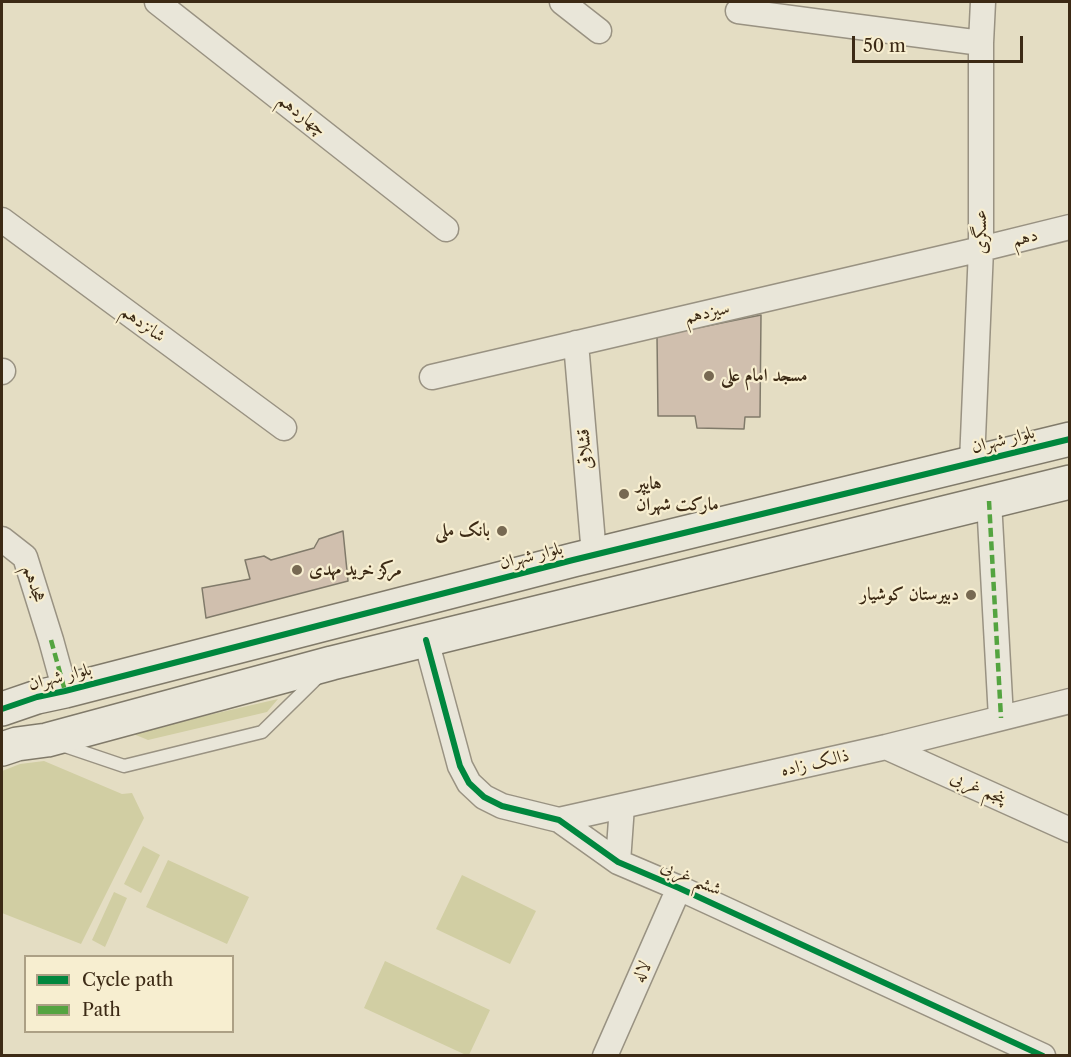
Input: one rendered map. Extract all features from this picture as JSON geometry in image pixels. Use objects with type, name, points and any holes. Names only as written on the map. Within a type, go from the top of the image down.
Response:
[{"type":"street","name":"چهاردهم","points":[[158,2],[447,229]]},
{"type":"street","points":[[562,2],[599,31]]},
{"type":"street","name":"عسگری","points":[[972,462],[981,249],[983,2]]},
{"type":"street","points":[[738,11],[981,43]]},
{"type":"street","name":"شانزدهم","points":[[2,220],[284,428]]},
{"type":"street","name":"دهم","points":[[981,249],[1070,226]]},
{"type":"street","name":"سیزدهم","points":[[432,377],[981,249]]},
{"type":"street","name":"قشلاقی","points":[[576,343],[594,555]]},
{"type":"street","name":"بلوار شهران","points":[[2,709],[51,694],[594,555],[1070,439]]},
{"type":"street","points":[[17,747],[332,663],[1070,482]]},
{"type":"street","points":[[989,501],[1001,718]]},
{"type":"street","name":"هجدهم","points":[[2,539],[25,557],[51,640],[51,694]]},
{"type":"street","name":"ششم غربی","points":[[426,640],[460,766],[470,783],[484,797],[501,806],[559,820],[618,862],[1043,1056]]},
{"type":"street","points":[[2,699],[51,694]]},
{"type":"street","name":"ذالک زاده","points":[[559,820],[886,747],[1070,701]]},
{"type":"street","name":"پنجم غربی","points":[[886,747],[1070,830]]},
{"type":"street","points":[[618,862],[622,806]]},
{"type":"street","name":"لاله","points":[[605,1056],[679,888]]},
{"type":"lane","points":[[17,747],[124,766],[262,732],[332,663]]},
{"type":"shaded area","points":[[278,699],[267,712],[148,740],[131,733]]},
{"type":"shaded area","points":[[44,761],[122,794],[132,793],[144,818],[81,944],[2,913],[2,771],[20,764]]},
{"type":"shaded area","points":[[143,846],[160,855],[141,893],[124,884]]},
{"type":"shaded area","points":[[168,860],[249,897],[227,944],[146,907]]},
{"type":"shaded area","points":[[462,875],[536,911],[510,964],[436,929]]},
{"type":"shaded area","points":[[114,892],[127,898],[105,947],[92,940]]},
{"type":"shaded area","points":[[385,961],[490,1010],[469,1055],[364,1008]]},
{"type":"building","name":"مسجد امام علی","points":[[761,315],[760,417],[745,417],[744,429],[697,428],[695,416],[658,416],[657,336]]},
{"type":"building","name":"مرکز خرید مهدی","points":[[343,531],[348,581],[206,618],[202,588],[250,579],[245,560],[264,556],[271,560],[314,548],[319,539]]},
{"type":"marked path","points":[[989,501],[1001,718]]},
{"type":"marked path","points":[[51,640],[65,691]]},
{"type":"cycle path","points":[[2,709],[37,697],[573,560],[1070,439]]},
{"type":"cycle path","points":[[426,640],[460,766],[469,783],[484,797],[502,806],[559,820],[618,862],[1043,1056]]},
{"type":"place","name":"مسجد امام علی","points":[[709,376]]},
{"type":"place","name":"هایپر مارکت شهران","points":[[624,494]]},
{"type":"place","name":"بانک ملی","points":[[502,531]]},
{"type":"place","name":"مرکز خرید مهدی","points":[[297,570]]},
{"type":"place","name":"دبیرستان کوشیار","points":[[971,595]]}]
